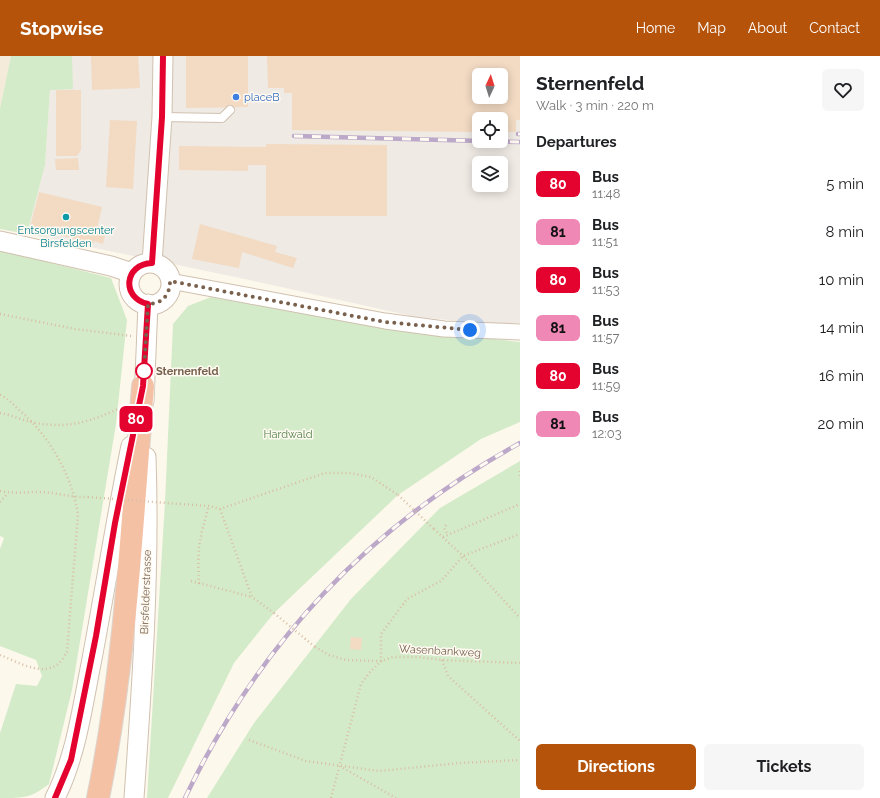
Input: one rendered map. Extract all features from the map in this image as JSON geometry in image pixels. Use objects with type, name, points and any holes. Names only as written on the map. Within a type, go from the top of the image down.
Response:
[{"type":"highway","points":[[98,798],[112,719],[122,642],[143,386]]},
{"type":"street","points":[[152,263],[162,117],[163,56]]},
{"type":"street","points":[[0,241],[111,266],[132,273]]},
{"type":"street","points":[[152,263],[157,264],[166,271],[170,281],[167,296],[158,303],[148,304],[137,300],[130,290],[129,284],[132,273],[141,265],[152,263]]},
{"type":"street","points":[[170,281],[385,322],[444,328],[520,332]]},
{"type":"street","name":"Birsfelderstrasse","points":[[134,798],[147,574],[148,514],[143,386],[148,304]]},
{"type":"street","name":"Birsfelderstrasse","points":[[55,798],[71,760],[86,692],[115,523],[143,386]]},
{"type":"lane","points":[[162,117],[222,118],[230,110]]},
{"type":"path","points":[[0,314],[75,329],[127,336]]},
{"type":"path","points":[[0,394],[35,423],[61,463],[75,498],[78,514],[67,652],[58,664],[47,669],[32,668],[0,655]]},
{"type":"path","points":[[0,413],[35,423],[71,425],[98,419],[127,405]]},
{"type":"path","points":[[520,471],[520,476]]},
{"type":"path","points":[[0,491],[8,493],[39,492],[75,498],[88,497],[210,506],[220,509],[325,473],[349,473],[371,477],[398,495],[443,537],[463,556],[520,618]]},
{"type":"path","points":[[0,502],[8,493]]},
{"type":"path","points":[[443,537],[520,504]]},
{"type":"path","points":[[199,584],[198,544],[210,506]]},
{"type":"path","points":[[220,509],[252,597]]},
{"type":"path","points":[[446,525],[444,528],[448,535]]},
{"type":"path","points":[[331,798],[361,684],[381,661],[381,634],[407,599],[441,581],[463,556],[520,534]]},
{"type":"path","name":"Wasenbankweg","points":[[192,581],[252,597],[315,647],[329,655],[346,660],[381,661],[393,657],[418,657],[442,660],[520,663]]},
{"type":"path","points":[[442,660],[448,676],[520,741]]},
{"type":"path","points":[[249,740],[306,761],[340,767],[379,771],[520,760]]},
{"type":"path","points":[[340,767],[396,798]]},
{"type":"shaded area","points":[[0,56],[11,56],[0,108]]},
{"type":"shaded area","points":[[72,56],[520,56],[520,323],[493,324],[416,317],[245,279],[27,234],[45,165],[50,89]]},
{"type":"green space","points":[[11,56],[72,56],[73,89],[50,90],[45,165],[27,234],[0,229],[0,108]]},
{"type":"green space","points":[[0,250],[111,278],[127,320],[116,424],[72,690],[49,784],[32,795],[9,798],[0,798],[0,733],[16,684],[37,686],[42,676],[36,660],[0,646],[0,549],[4,538],[0,536]]},
{"type":"green space","name":"Hardwald","points":[[211,297],[362,324],[520,342],[520,422],[481,439],[398,495],[274,613],[234,663],[168,798],[147,798],[165,502],[173,324],[188,306]]},
{"type":"green space","points":[[520,461],[520,798],[207,798],[254,723],[351,599],[440,508]]},
{"type":"building","points":[[91,56],[138,56],[140,88],[92,90]]},
{"type":"building","points":[[186,56],[248,56],[248,107],[186,108]]},
{"type":"building","points":[[267,56],[520,56],[520,120],[516,120],[516,132],[508,132],[508,112],[472,112],[472,132],[292,130],[292,93],[284,93],[284,88],[268,88]]},
{"type":"building","points":[[56,90],[81,90],[81,150],[77,156],[56,156]]},
{"type":"building","points":[[110,120],[137,121],[133,189],[106,187]]},
{"type":"building","points":[[266,144],[387,145],[387,216],[266,216],[266,165],[248,165],[248,171],[179,170],[179,146],[266,147]]},
{"type":"building","points":[[78,158],[79,170],[56,170],[55,159]]},
{"type":"building","name":"Entsorgungscenter Birsfelden","points":[[39,192],[102,207],[97,229],[106,231],[103,244],[94,241],[93,244],[30,227]]},
{"type":"building","points":[[200,224],[277,246],[275,252],[297,258],[293,268],[242,252],[239,268],[192,259]]},
{"type":"building","points":[[351,637],[362,638],[361,650],[350,649]]},
{"type":"railway","points":[[294,136],[520,142]]},
{"type":"railway","points":[[185,798],[214,742],[247,689],[284,639],[324,594],[367,551],[414,512],[465,476],[520,443]]},
{"type":"bus line","name":"80","points":[[55,798],[67,773],[71,760],[86,692],[115,523],[143,386],[148,304],[137,300],[130,290],[129,284],[132,273],[136,268],[146,263],[152,263],[162,117],[163,56]]},
{"type":"place","name":"placeB","points":[[236,97]]},
{"type":"place","name":"Entsorgungscenter Birsfelden","points":[[66,217]]},
{"type":"place","name":"Sternenfeld","points":[[144,371]]},
{"type":"route","points":[[144,371],[148,304],[158,303],[167,296],[170,281],[385,322],[470,330]]}]
